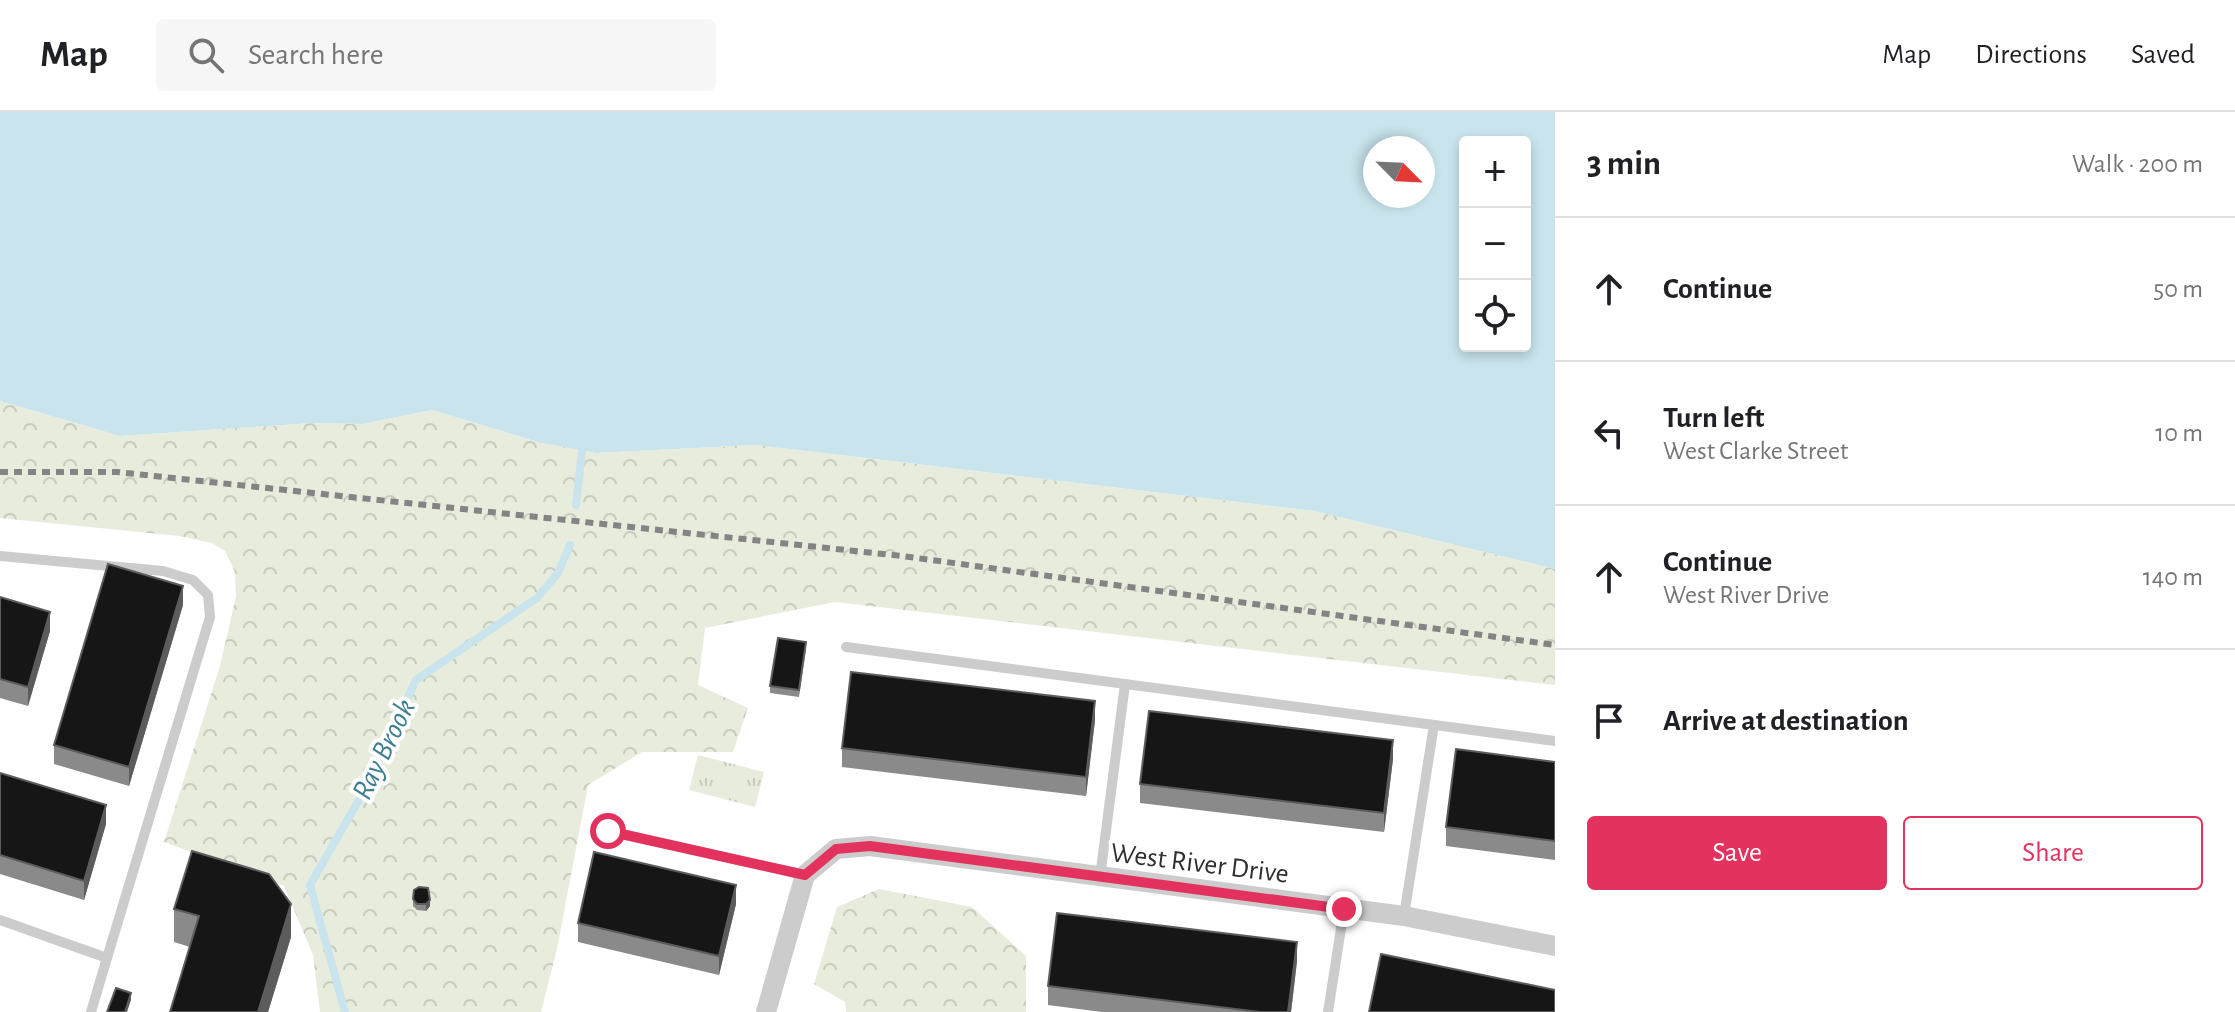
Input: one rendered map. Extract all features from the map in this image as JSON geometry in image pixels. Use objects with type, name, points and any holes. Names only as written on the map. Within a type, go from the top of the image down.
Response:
[{"type":"street","name":"West River Drive","points":[[805,875],[836,849],[870,846],[1404,916],[1555,946]]},
{"type":"street","points":[[766,1012],[805,875]]},
{"type":"lane","points":[[0,556],[163,571],[193,580],[208,595],[210,617],[91,1012]]},
{"type":"lane","points":[[846,647],[1555,741]]},
{"type":"lane","points":[[1100,877],[1125,684]]},
{"type":"lane","points":[[1404,916],[1434,725]]},
{"type":"lane","points":[[608,831],[805,875]]},
{"type":"lane","points":[[1328,1012],[1344,909]]},
{"type":"lane","points":[[0,920],[107,958]]},
{"type":"green space","points":[[0,401],[120,436],[312,423],[363,424],[432,410],[541,443],[596,453],[755,445],[1314,511],[1555,569],[1555,685],[835,602],[705,628],[698,685],[748,708],[733,752],[642,752],[588,785],[557,949],[541,1012],[320,1012],[313,955],[284,886],[164,842],[220,666],[236,596],[235,572],[225,551],[212,543],[179,536],[0,518]]},
{"type":"green space","points":[[698,755],[764,772],[755,807],[689,790]]},
{"type":"green space","points":[[879,889],[972,907],[1026,956],[1026,1012],[846,1012],[845,1002],[814,984],[837,907]]},
{"type":"water","points":[[0,112],[1555,112],[1555,569],[1314,511],[755,445],[596,453],[541,443],[432,410],[363,424],[312,423],[120,436],[0,401]]},
{"type":"building","points":[[108,564],[183,586],[129,767],[54,745]]},
{"type":"building","points":[[0,597],[50,612],[28,687],[0,679]]},
{"type":"building","points":[[778,638],[806,642],[799,690],[770,686]]},
{"type":"building","points":[[851,672],[1095,701],[1086,777],[842,748]]},
{"type":"building","points":[[1149,711],[1393,740],[1384,813],[1140,784]]},
{"type":"building","points":[[1456,749],[1555,762],[1555,841],[1446,827]]},
{"type":"building","points":[[0,773],[106,805],[84,881],[0,855]]},
{"type":"building","points":[[192,851],[269,874],[291,904],[258,1012],[170,1012],[199,916],[174,909]]},
{"type":"building","points":[[594,852],[736,885],[719,956],[578,923]]},
{"type":"building","points":[[428,888],[430,900],[426,904],[417,904],[413,899],[414,890]]},
{"type":"building","points":[[1057,913],[1297,942],[1288,1012],[1260,1012],[1048,986]]},
{"type":"building","points":[[1381,954],[1555,990],[1555,1012],[1369,1012]]},
{"type":"building","points":[[116,988],[131,993],[125,1012],[107,1012]]},
{"type":"waterway","name":"Ray Brook","points":[[576,505],[583,442]]},
{"type":"waterway","name":"Ray Brook","points":[[345,1012],[310,885],[367,786],[416,680],[537,598],[558,573],[570,545]]},
{"type":"railway","points":[[0,472],[117,472],[902,556],[1555,645]]},
{"type":"route","points":[[608,831],[805,875],[836,849],[870,846],[1344,909]]}]
